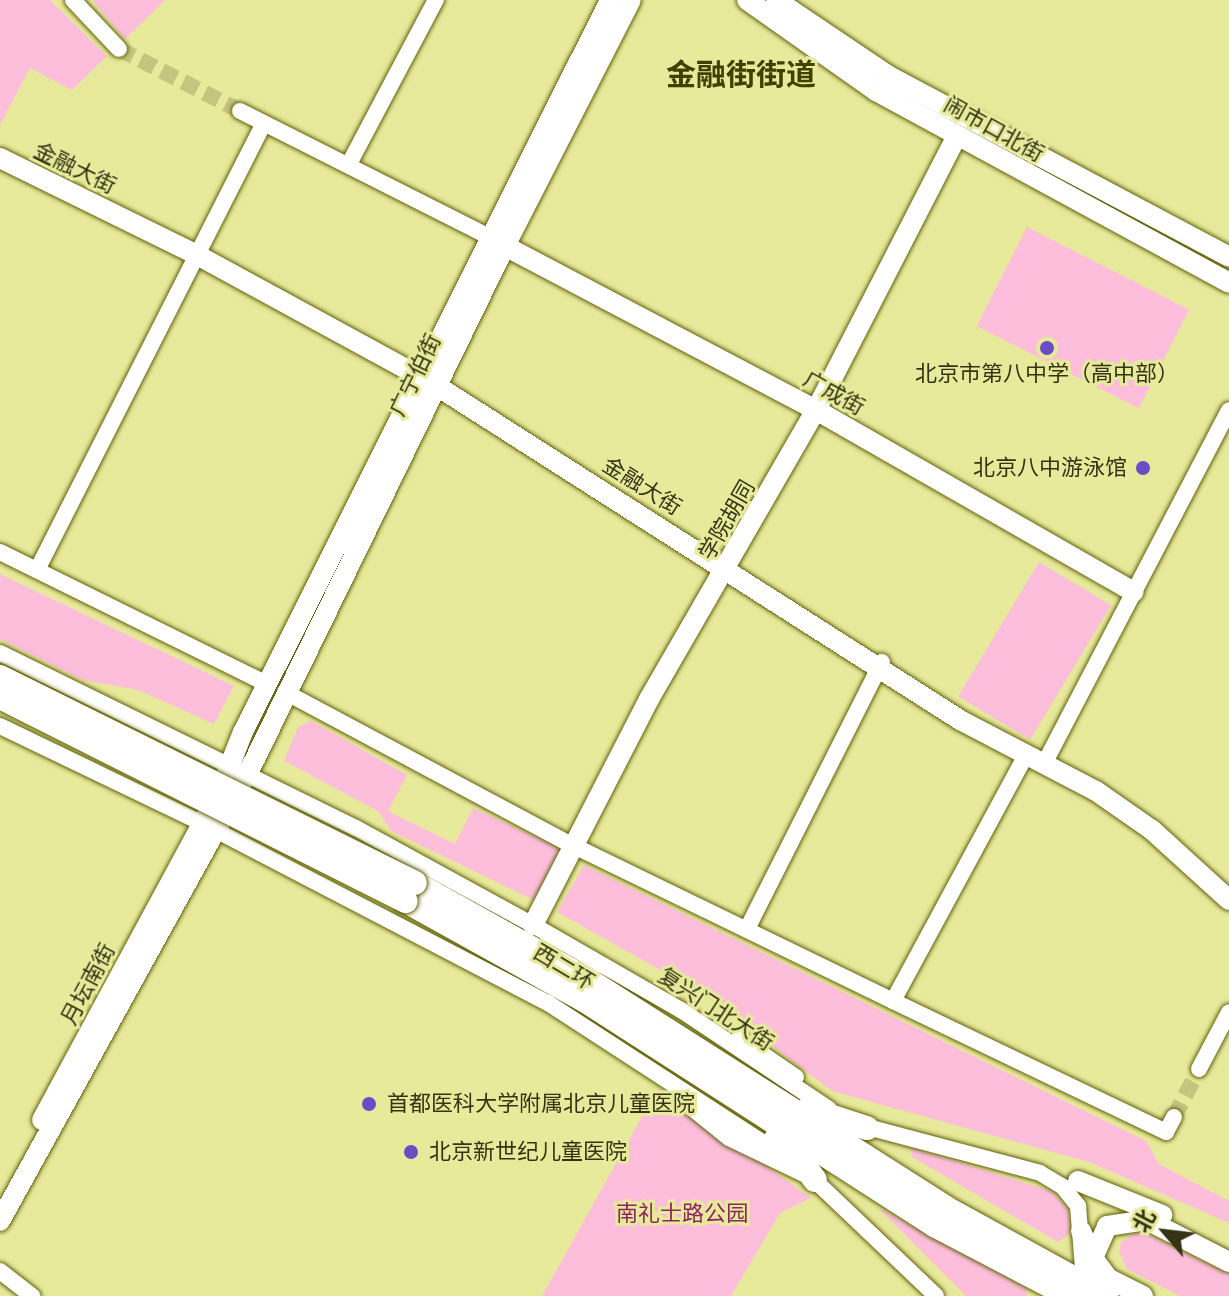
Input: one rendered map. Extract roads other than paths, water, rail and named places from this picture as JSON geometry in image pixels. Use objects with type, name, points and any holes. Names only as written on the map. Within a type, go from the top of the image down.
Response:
[{"type":"highway","name":"西二环","points":[[0,677],[410,892]]},
{"type":"highway","name":"西二环","points":[[0,697],[590,981],[936,1226],[1070,1296]]},
{"type":"highway","name":"西二环","points":[[757,1100],[1107,1296]]},
{"type":"highway","points":[[815,1180],[796,1154],[762,1130],[757,1100],[867,1128]]},
{"type":"main road","name":"广宁伯街","points":[[499,242],[610,0]]},
{"type":"main road","name":"广宁伯街","points":[[225,798],[430,377],[499,242],[631,0]]},
{"type":"main road","name":"闹市口北街","points":[[747,0],[827,61],[957,136],[1229,283]]},
{"type":"main road","name":"闹市口北街","points":[[776,0],[889,76],[1229,257]]},
{"type":"main road","name":"学院胡同","points":[[533,925],[649,699],[730,565],[816,410],[957,136]]},
{"type":"main road","name":"金融大街","points":[[0,158],[201,252],[430,377],[730,565],[880,665],[1039,758]]},
{"type":"main road","name":"广成街","points":[[499,242],[816,410],[1134,592]]},
{"type":"main road","points":[[1039,758],[1129,802],[1229,888]]},
{"type":"main road","points":[[1039,758],[1129,813],[1229,900]]},
{"type":"main road","name":"月坛南街","points":[[0,1221],[225,798]]},
{"type":"main road","name":"月坛南街","points":[[0,1196],[210,827]]},
{"type":"main road","points":[[1078,1181],[1165,1216],[1229,1251]]},
{"type":"main road","points":[[1093,1258],[1107,1226],[1134,1219],[1160,1224],[1229,1262]]},
{"type":"main road","points":[[1081,1231],[1093,1258],[1108,1278],[1143,1296]]},
{"type":"street","points":[[73,0],[119,49]]},
{"type":"street","points":[[349,164],[436,0]]},
{"type":"street","points":[[240,111],[499,242]]},
{"type":"street","points":[[37,570],[264,123]]},
{"type":"street","points":[[893,1001],[1039,758],[1134,592],[1229,410]]},
{"type":"street","points":[[0,552],[276,688],[572,845],[748,927],[893,1001],[1170,1124]]},
{"type":"street","name":"复兴门北大街","points":[[0,653],[238,771],[533,925],[646,990],[764,1052],[821,1105],[867,1128]]},
{"type":"street","points":[[748,927],[880,665]]},
{"type":"street","points":[[0,726],[210,827],[548,1003],[643,1067],[713,1128],[815,1180],[936,1296]]},
{"type":"street","points":[[116,781],[145,726]]},
{"type":"street","points":[[130,753],[225,798]]},
{"type":"street","points":[[1199,1069],[1229,1012]]},
{"type":"street","points":[[867,1128],[1078,1181]]},
{"type":"street","points":[[1040,1173],[1072,1196],[1081,1231],[1083,1268],[1107,1296]]},
{"type":"street","points":[[0,1271],[32,1296]]},
{"type":"tunnel","points":[[119,49],[240,111]]},
{"type":"tunnel","points":[[1174,1117],[1199,1069]]},
{"type":"place","name":"北京市第八中学（高中部）","points":[[1047,348]]},
{"type":"place","name":"北京八中游泳馆","points":[[1143,468]]},
{"type":"place","name":"首都医科大学附属北京儿童医院","points":[[369,1104]]},
{"type":"place","name":"北京新世纪儿童医院","points":[[411,1152]]},
{"type":"district","name":"金融街街道","points":[[741,74]]},
{"type":"park label","name":"南礼士路公园","points":[[682,1214]]}]
